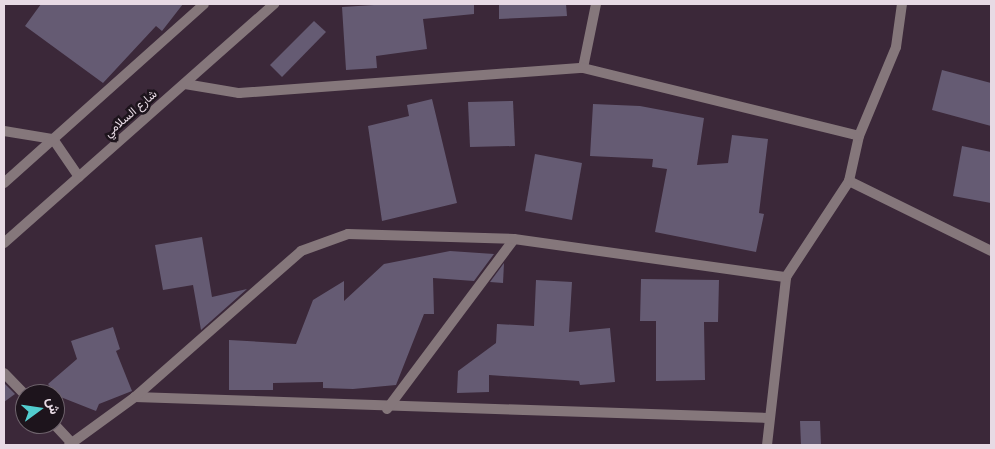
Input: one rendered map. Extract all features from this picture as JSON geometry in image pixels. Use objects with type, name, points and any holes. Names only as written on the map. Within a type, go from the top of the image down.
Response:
[{"type":"street","points":[[4,183],[204,4]]},
{"type":"street","name":"شارع السلامي","points":[[4,243],[274,4]]},
{"type":"street","points":[[583,68],[596,4]]},
{"type":"street","points":[[767,445],[768,418],[786,277],[849,181],[859,136],[896,47],[902,4]]},
{"type":"street","points":[[185,84],[239,93],[583,68],[859,136]]},
{"type":"street","points":[[4,131],[53,139],[79,177]]},
{"type":"street","points":[[849,181],[991,251]]},
{"type":"street","points":[[62,434],[70,444],[135,397],[301,251],[348,234],[514,239],[786,277]]},
{"type":"street","points":[[387,409],[514,239]]},
{"type":"street","points":[[4,373],[15,385]]},
{"type":"street","points":[[135,397],[387,409],[768,418]]},
{"type":"building","points":[[41,4],[183,4],[162,31],[156,26],[103,83],[25,26]]},
{"type":"building","points":[[390,4],[474,4],[474,14],[423,19],[427,49],[376,56],[377,68],[346,70],[342,7]]},
{"type":"building","points":[[499,4],[566,4],[567,16],[499,19]]},
{"type":"building","points":[[314,21],[326,32],[282,77],[270,65]]},
{"type":"building","points":[[942,70],[991,83],[991,126],[932,110]]},
{"type":"building","points":[[432,99],[457,203],[382,221],[368,126],[409,116],[407,105]]},
{"type":"building","points":[[513,101],[515,146],[470,147],[468,102]]},
{"type":"building","points":[[593,104],[640,106],[704,118],[697,165],[728,163],[732,135],[768,139],[759,213],[764,214],[756,252],[655,232],[667,169],[652,167],[653,159],[590,156]]},
{"type":"building","points":[[962,146],[991,152],[991,203],[953,196]]},
{"type":"building","points":[[535,154],[582,163],[572,220],[525,211]]},
{"type":"building","points":[[202,237],[212,297],[247,289],[201,330],[193,285],[163,290],[155,245]]},
{"type":"building","points":[[450,251],[494,254],[474,281],[433,278],[434,314],[424,314],[396,385],[353,389],[323,388],[323,382],[273,383],[273,390],[229,390],[229,340],[296,344],[313,300],[344,281],[344,301],[384,264]]},
{"type":"building","points":[[504,263],[503,283],[490,282]]},
{"type":"building","points":[[641,279],[719,280],[718,322],[704,322],[705,380],[656,381],[656,321],[640,321]]},
{"type":"building","points":[[536,280],[572,282],[569,332],[610,328],[615,382],[580,385],[579,381],[489,375],[489,392],[457,393],[458,371],[496,343],[497,324],[534,326]]},
{"type":"building","points":[[113,327],[120,349],[116,351],[132,391],[99,404],[96,411],[65,399],[65,384],[48,384],[77,359],[71,341]]},
{"type":"building","points":[[4,383],[15,394],[4,402]]},
{"type":"building","points":[[800,421],[820,421],[821,445],[801,445]]}]
